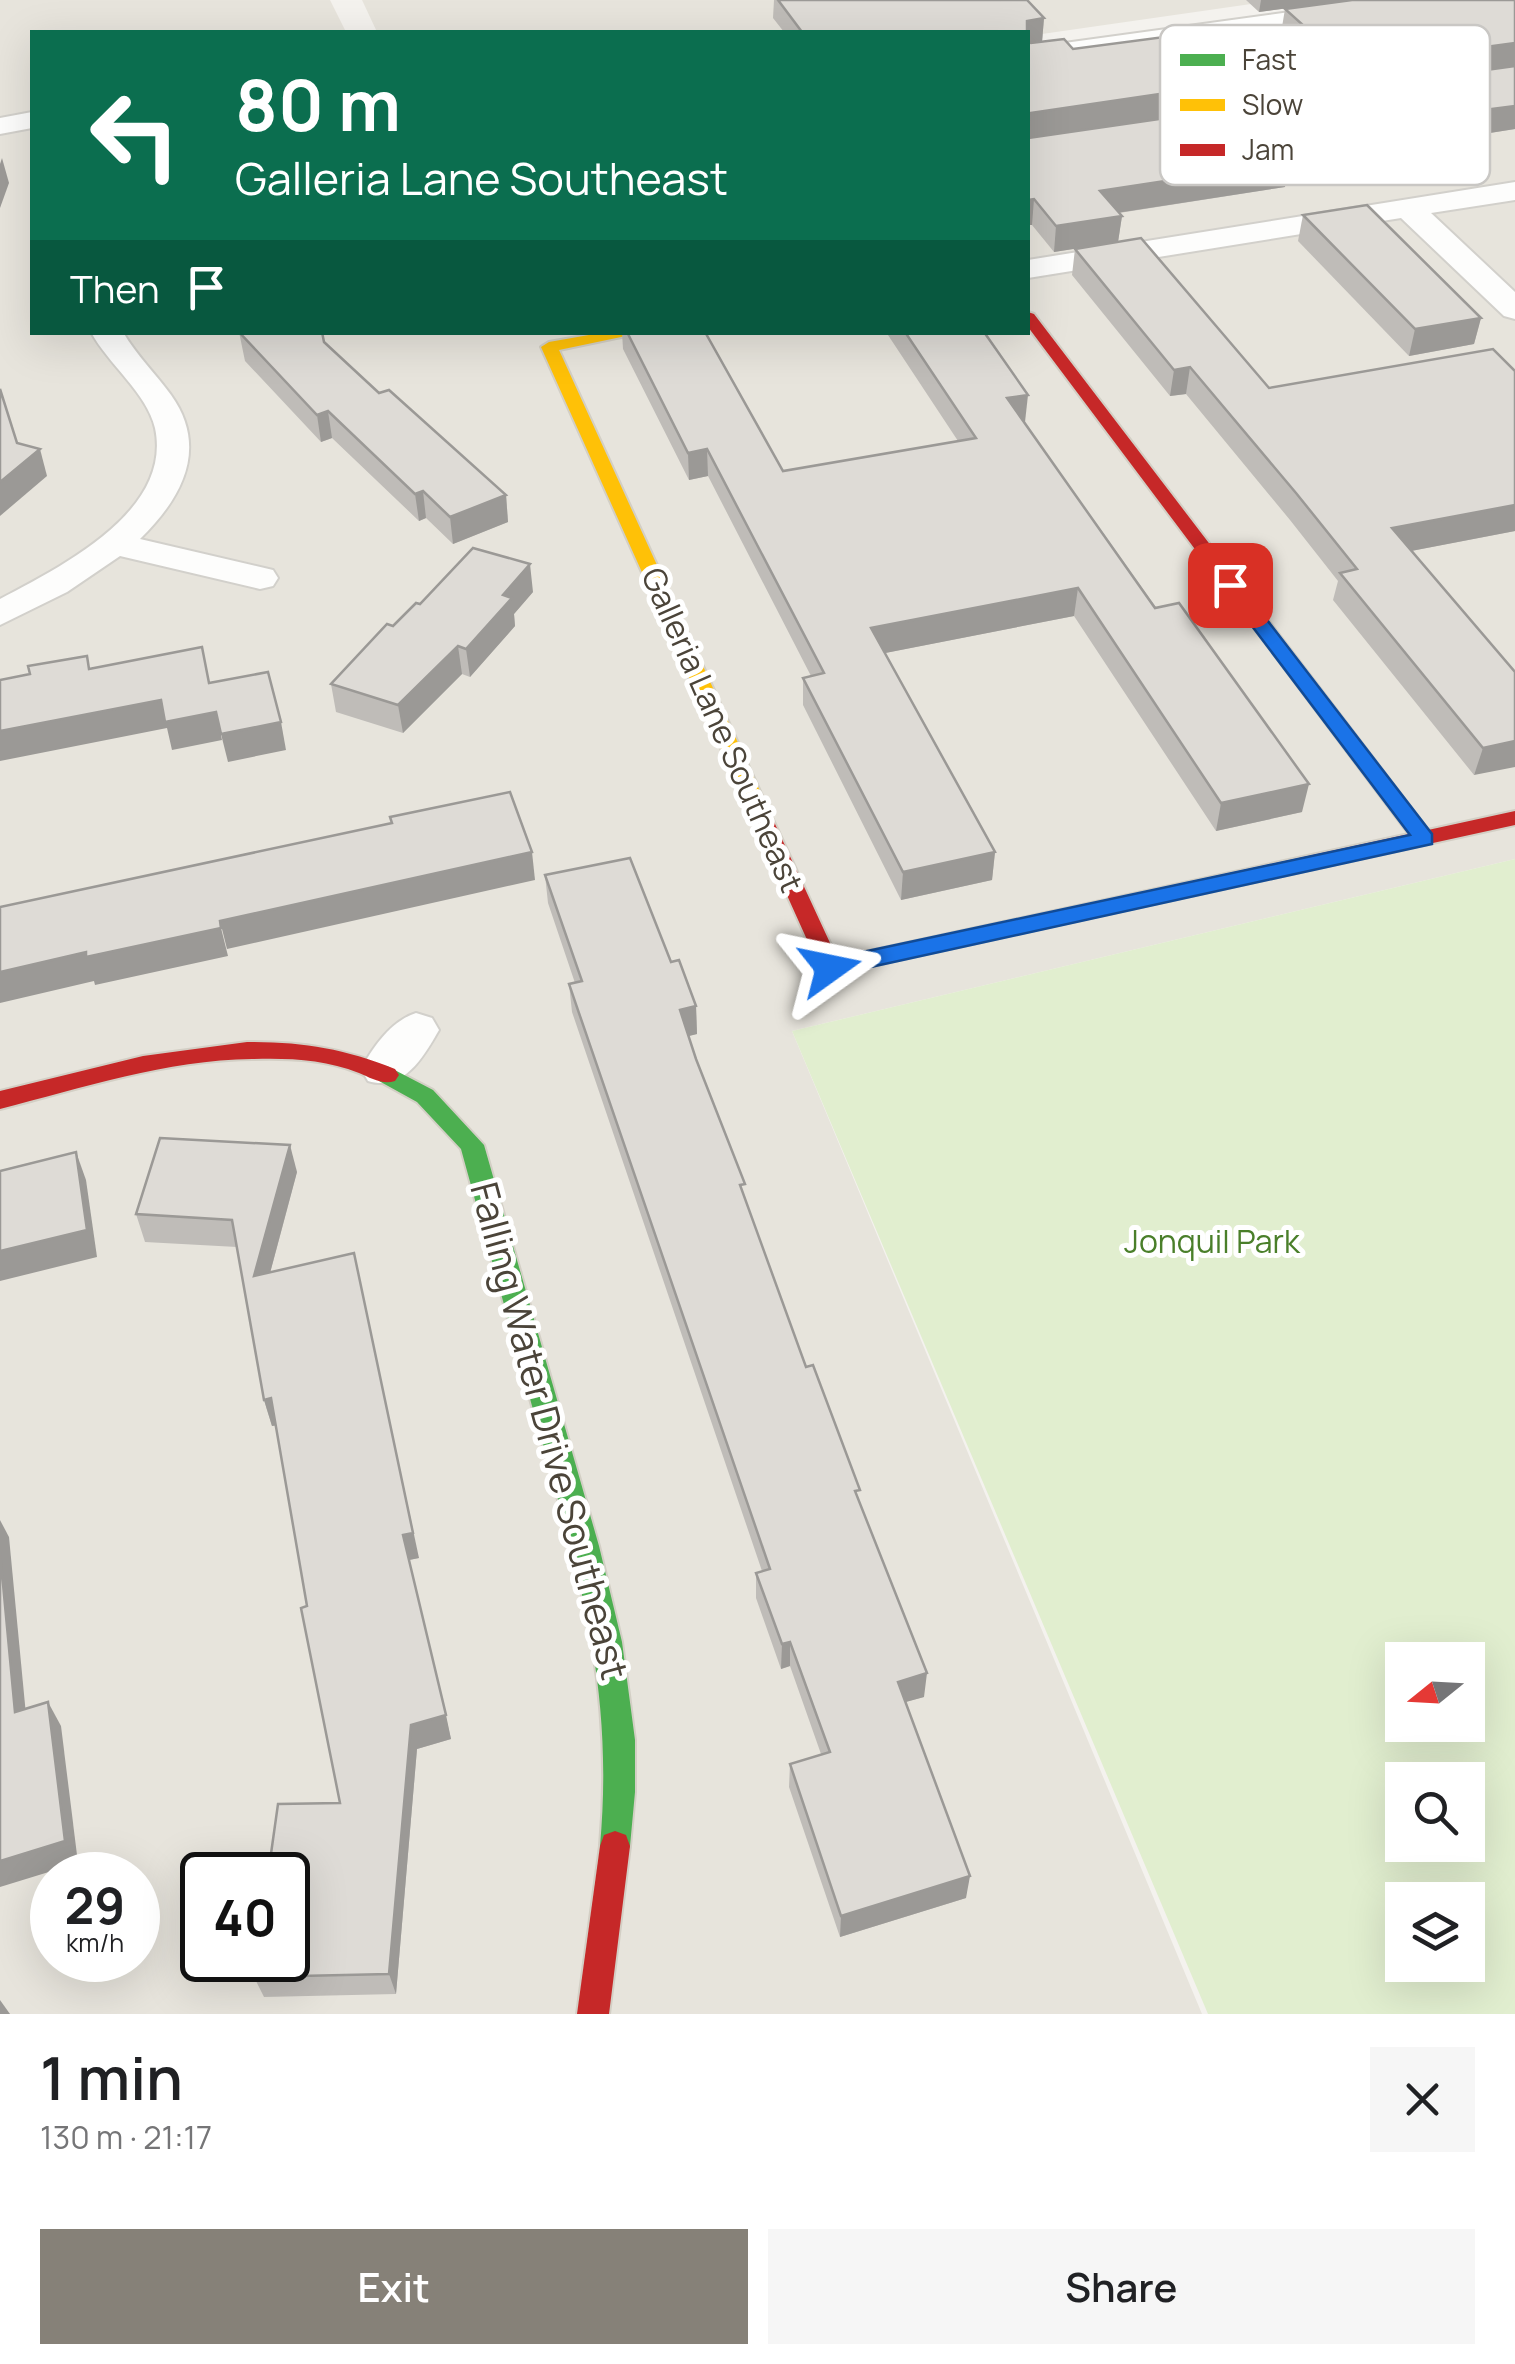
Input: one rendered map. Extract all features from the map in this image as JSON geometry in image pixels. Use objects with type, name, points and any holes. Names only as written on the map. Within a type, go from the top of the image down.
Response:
[{"type":"street","points":[[1252,25],[1434,0]]},
{"type":"street","points":[[1030,56],[1160,38]]},
{"type":"street","points":[[1490,81],[1515,77]]},
{"type":"street","points":[[0,126],[30,120]]},
{"type":"street","points":[[0,143],[30,145]]},
{"type":"street","points":[[1030,269],[1515,191]]},
{"type":"street","points":[[1409,209],[1515,309]]},
{"type":"street","points":[[1030,320],[1424,839]]},
{"type":"street","points":[[0,614],[117,544],[164,482],[173,453],[172,429],[110,335]]},
{"type":"street","name":"Galleria Lane Southeast","points":[[619,335],[549,347],[830,968],[1515,818]]},
{"type":"street","points":[[117,544],[260,578]]},
{"type":"street","points":[[384,1069],[416,1030]]},
{"type":"street","name":"Falling Water Drive Southeast","points":[[0,1100],[196,1057],[268,1048],[324,1052],[384,1069],[428,1096],[452,1117],[472,1145],[602,1607],[622,1706],[622,1802],[593,2014]]},
{"type":"shaded area","points":[[0,0],[330,0],[345,30],[30,30],[30,335],[1030,335],[1030,74],[1160,55],[1160,185],[1490,185],[1490,25],[1374,25],[1515,5],[1515,859],[792,1031],[1202,2014],[0,2014]]},
{"type":"shaded area","points":[[362,0],[1279,0],[1030,36],[1030,30],[376,30]]},
{"type":"green space","name":"Jonquil Park","points":[[1515,859],[1515,2014],[1208,2014],[792,1031]]},
{"type":"building","points":[[778,0],[1027,0],[1044,18],[1027,21],[1027,30],[800,30]]},
{"type":"building","points":[[1352,0],[1515,0],[1515,43],[1490,46],[1490,25],[1303,25],[1285,9]]},
{"type":"building","points":[[1160,38],[1160,94],[1030,113],[1030,42],[1064,39],[1073,49]]},
{"type":"building","points":[[1515,66],[1515,106],[1490,109],[1490,69]]},
{"type":"building","points":[[1160,119],[1160,182],[1100,191],[1122,216],[1056,226],[1034,199],[1030,200],[1030,138]]},
{"type":"building","points":[[1367,205],[1481,318],[1415,329],[1303,215]]},
{"type":"building","points":[[1141,238],[1269,388],[1493,349],[1515,371],[1515,505],[1392,528],[1515,672],[1515,741],[1483,748],[1340,573],[1357,569],[1296,493],[1190,367],[1174,370],[1075,249]]},
{"type":"building","points":[[242,335],[323,335],[324,342],[379,393],[389,390],[506,495],[450,517],[423,491],[415,494],[328,411],[317,415]]},
{"type":"building","points":[[629,335],[707,335],[783,471],[976,438],[907,335],[986,335],[1028,395],[1007,398],[1155,608],[1179,603],[1309,784],[1221,803],[1078,588],[871,628],[995,852],[903,872],[803,678],[824,673],[707,449],[688,453]]},
{"type":"building","points":[[0,389],[17,443],[40,449],[0,482]]},
{"type":"building","points":[[473,548],[530,564],[503,595],[512,598],[466,649],[458,646],[398,705],[331,684],[387,624],[393,626],[416,603],[420,604]]},
{"type":"building","points":[[202,647],[209,683],[268,672],[281,722],[221,734],[216,712],[165,722],[161,700],[0,731],[0,680],[30,674],[28,666],[87,656],[89,669]]},
{"type":"building","points":[[510,792],[532,852],[220,921],[221,928],[0,972],[0,907],[392,823],[390,817]]},
{"type":"building","points":[[630,858],[671,962],[679,960],[696,1006],[680,1010],[696,1059],[745,1184],[740,1185],[806,1367],[813,1365],[860,1490],[855,1491],[927,1673],[898,1682],[970,1876],[841,1916],[790,1764],[830,1752],[790,1642],[782,1644],[756,1573],[770,1569],[569,984],[582,981],[545,875]]},
{"type":"building","points":[[160,1138],[290,1145],[254,1276],[354,1253],[413,1533],[403,1535],[446,1715],[411,1725],[389,1974],[310,1976],[310,1852],[271,1852],[278,1804],[340,1803],[301,1608],[307,1606],[271,1398],[264,1400],[232,1220],[136,1214]]},
{"type":"building","points":[[76,1152],[87,1230],[0,1251],[0,1171]]},
{"type":"building","points":[[0,1552],[15,1712],[48,1702],[65,1841],[0,1861]]},
{"type":"traffic: fast","points":[[387,1075],[425,1096],[472,1145],[585,1546],[608,1642],[620,1740],[615,1846]]},
{"type":"traffic: slow","points":[[619,335],[549,347],[759,811]]},
{"type":"traffic: jam","points":[[1030,320],[1424,839]]},
{"type":"traffic: jam","points":[[759,811],[830,967],[1515,818]]},
{"type":"traffic: jam","points":[[0,1100],[143,1065],[247,1050],[297,1050],[344,1058],[387,1075]]},
{"type":"traffic: jam","points":[[593,2014],[615,1846]]},
{"type":"route","points":[[830,968],[1424,839],[1230,585]]}]
